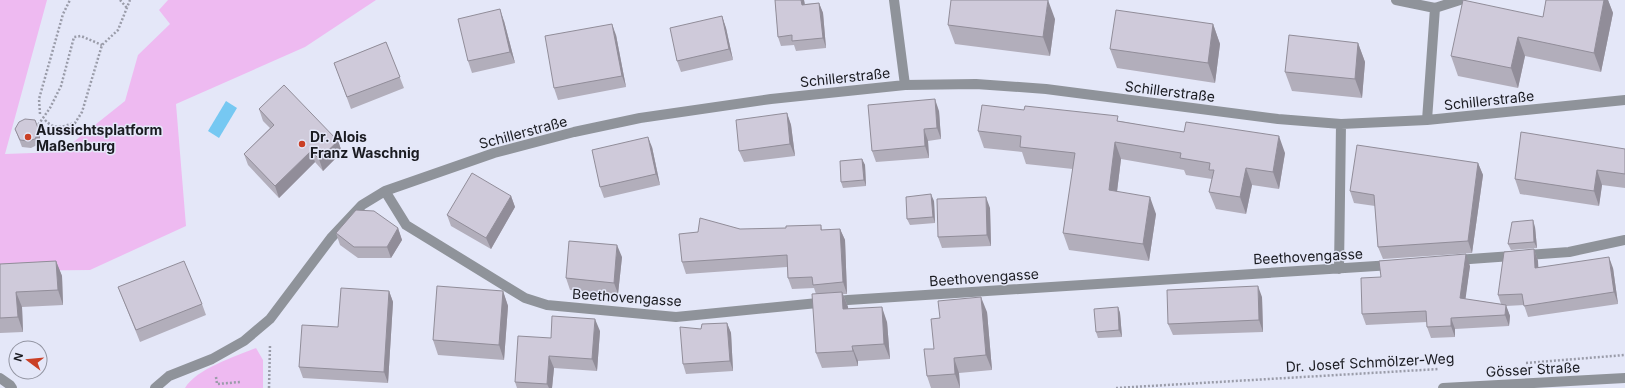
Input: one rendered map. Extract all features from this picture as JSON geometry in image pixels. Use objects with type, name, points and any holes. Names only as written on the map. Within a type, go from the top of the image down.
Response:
[{"type":"street","points":[[894,0],[905,85]]},
{"type":"street","points":[[1396,0],[1435,8],[1460,0]]},
{"type":"street","points":[[1428,120],[1435,8]]},
{"type":"street","name":"Schillerstraße","points":[[155,388],[170,376],[212,359],[244,340],[270,319],[331,238],[362,205],[385,191],[494,153],[574,132],[640,118],[771,99],[905,85],[976,84],[1046,89],[1278,119],[1340,124],[1428,120],[1625,100]]},
{"type":"street","points":[[1339,269],[1340,124]]},
{"type":"street","name":"Beethovengasse","points":[[385,191],[406,225],[525,298],[547,305],[676,317],[848,300],[1402,264]]},
{"type":"street","points":[[1450,260],[1568,252],[1625,240]]},
{"type":"street","points":[[0,378],[12,388]]},
{"type":"street","name":"Gösser Straße","points":[[1442,388],[1625,378]]},
{"type":"path","points":[[40,114],[39,99],[63,14],[70,0]]},
{"type":"path","points":[[120,0],[127,8]]},
{"type":"path","points":[[45,120],[56,128],[75,123],[82,112],[102,45],[118,30],[130,0]]},
{"type":"path","points":[[36,128],[50,108],[60,86],[74,37],[81,36],[102,45]]},
{"type":"path","points":[[269,388],[270,319]]},
{"type":"path","points":[[1522,363],[1625,355]]},
{"type":"path","name":"Dr. Josef Schmölzer-Weg","points":[[1116,388],[1446,368]]},
{"type":"path","points":[[217,384],[240,382]]},
{"type":"shaded area","points":[[0,0],[47,0],[5,154],[61,152],[125,101],[138,55],[170,24],[159,10],[168,0],[376,0],[305,47],[176,104],[186,226],[90,270],[0,271]]},
{"type":"shaded area","points":[[256,348],[263,360],[263,388],[185,388],[190,381],[207,369]]},
{"type":"water","points":[[226,101],[237,108],[219,138],[208,131]]},
{"type":"building","points":[[775,0],[801,0],[802,5],[819,3],[823,38],[792,41],[792,35],[778,37]]},
{"type":"building","points":[[951,0],[1048,0],[1043,37],[948,25]]},
{"type":"building","points":[[1463,0],[1543,17],[1546,0],[1604,0],[1594,53],[1518,37],[1511,68],[1451,56]]},
{"type":"building","points":[[500,9],[510,52],[468,61],[458,19]]},
{"type":"building","points":[[1116,10],[1213,24],[1208,63],[1110,49]]},
{"type":"building","points":[[722,16],[729,49],[677,61],[670,28]]},
{"type":"building","points":[[612,24],[622,76],[554,88],[545,36]]},
{"type":"building","points":[[1289,35],[1358,43],[1355,79],[1285,72]]},
{"type":"building","points":[[386,42],[400,77],[347,97],[334,63]]},
{"type":"building","name":"Dr. Alois Franz Waschnig","points":[[284,85],[338,141],[319,159],[311,151],[275,186],[244,154],[274,125],[259,109]]},
{"type":"building","points":[[935,99],[937,128],[924,129],[925,146],[872,151],[868,105]]},
{"type":"building","points":[[982,105],[1024,110],[1025,106],[1118,116],[1117,121],[1184,132],[1186,122],[1279,136],[1273,172],[1246,168],[1240,197],[1209,192],[1214,170],[1209,170],[1210,163],[1180,158],[1181,153],[1115,142],[1109,190],[1150,197],[1143,244],[1063,233],[1075,153],[1020,147],[1021,136],[978,131]]},
{"type":"building","points":[[787,113],[790,144],[739,151],[736,120]]},
{"type":"building","points":[[25,119],[35,120],[38,133],[35,139],[28,141],[20,140],[15,129],[19,122]]},
{"type":"building","points":[[1521,132],[1625,149],[1625,174],[1597,170],[1594,191],[1515,179]]},
{"type":"building","points":[[648,137],[656,174],[600,187],[592,150]]},
{"type":"building","points":[[1357,145],[1478,163],[1468,241],[1378,247],[1374,195],[1350,191]]},
{"type":"building","points":[[862,159],[864,180],[841,182],[840,161]]},
{"type":"building","points":[[472,173],[511,196],[486,238],[447,215]]},
{"type":"building","points":[[931,194],[933,217],[907,219],[906,197]]},
{"type":"building","points":[[986,197],[987,235],[938,237],[937,199]]},
{"type":"building","points":[[356,210],[374,211],[398,228],[387,247],[354,247],[336,233]]},
{"type":"building","points":[[700,218],[740,229],[786,228],[786,226],[821,225],[821,230],[840,229],[843,282],[813,285],[812,277],[788,278],[787,255],[682,262],[679,234],[698,232]]},
{"type":"building","points":[[1533,220],[1534,242],[1508,244],[1512,222]]},
{"type":"building","points":[[569,241],[617,245],[614,283],[566,278]]},
{"type":"building","points":[[1534,249],[1535,268],[1609,257],[1614,292],[1524,306],[1522,294],[1498,295],[1504,252]]},
{"type":"building","points":[[1466,254],[1460,298],[1506,305],[1505,315],[1451,318],[1451,326],[1427,327],[1426,311],[1362,314],[1361,278],[1381,277],[1379,261]]},
{"type":"building","points":[[56,261],[58,290],[16,292],[18,317],[0,318],[0,264]]},
{"type":"building","points":[[184,261],[202,304],[136,330],[118,287]]},
{"type":"building","points":[[437,286],[503,291],[499,345],[433,340]]},
{"type":"building","points":[[1258,286],[1259,320],[1168,324],[1167,290]]},
{"type":"building","points":[[341,288],[389,291],[384,372],[299,367],[302,325],[338,327]]},
{"type":"building","points":[[842,292],[843,309],[882,307],[884,344],[852,346],[853,351],[816,353],[812,294]]},
{"type":"building","points":[[981,297],[986,355],[954,358],[955,374],[927,376],[924,349],[934,349],[931,319],[940,318],[938,301]]},
{"type":"building","points":[[1118,307],[1119,330],[1096,332],[1094,309]]},
{"type":"building","points":[[552,316],[595,319],[592,359],[549,356],[547,384],[515,382],[518,336],[551,338]]},
{"type":"building","points":[[727,323],[730,361],[683,364],[680,327],[701,329],[702,324]]},
{"type":"place","name":"Aussichtsplatform Maßenburg","points":[[28,137]]},
{"type":"place","name":"Dr. Alois Franz Waschnig","points":[[302,144]]}]
